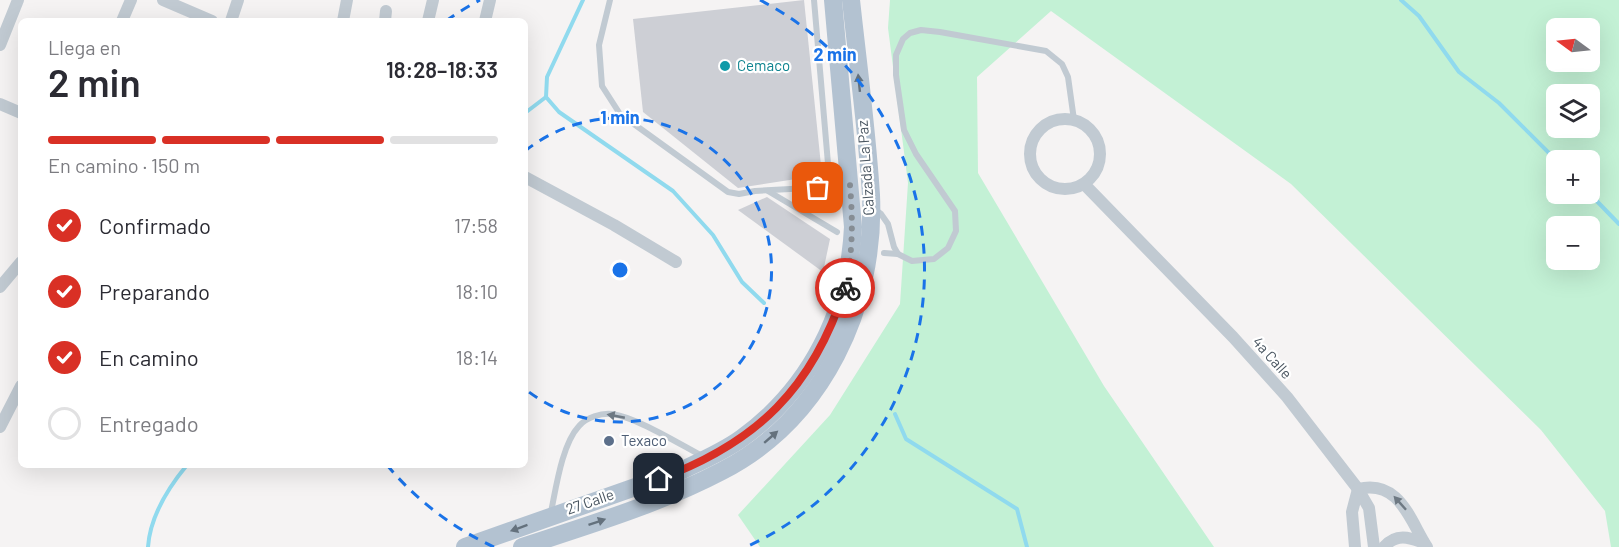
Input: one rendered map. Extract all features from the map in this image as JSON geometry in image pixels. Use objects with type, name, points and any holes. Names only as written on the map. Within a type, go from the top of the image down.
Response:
[{"type":"main road","name":"Calzada La Paz","points":[[825,361],[852,258],[853,227],[833,0]]},
{"type":"main road","name":"Calzada La Paz","points":[[825,361],[850,327],[864,282],[868,254],[870,207],[851,0]]},
{"type":"main road","name":"27 Calle","points":[[465,547],[678,472],[707,458],[742,438],[825,361]]},
{"type":"main road","name":"27 Calle","points":[[522,547],[601,521],[722,471],[759,447],[803,406],[825,361]]},
{"type":"street","points":[[0,45],[18,0]]},
{"type":"street","points":[[124,18],[131,0]]},
{"type":"street","points":[[163,0],[205,18]]},
{"type":"street","points":[[232,18],[238,0]]},
{"type":"street","points":[[344,18],[347,0]]},
{"type":"street","points":[[430,18],[433,0]]},
{"type":"street","points":[[486,18],[490,0]]},
{"type":"street","points":[[0,104],[18,111]]},
{"type":"street","points":[[1062,119],[1074,120],[1084,124],[1093,133],[1100,154],[1098,166],[1084,184],[1073,189],[1062,189],[1041,180],[1030,160],[1030,148],[1041,128],[1062,119]]},
{"type":"street","points":[[528,179],[614,225],[676,262]]},
{"type":"street","name":"4a Calle","points":[[1084,184],[1233,337],[1287,397],[1358,489],[1368,508],[1374,547]]},
{"type":"street","points":[[0,285],[18,265]]},
{"type":"street","points":[[0,428],[18,392]]},
{"type":"street","points":[[1355,547],[1352,512],[1358,489],[1365,488],[1382,490],[1393,495],[1412,517],[1426,545]]},
{"type":"street","points":[[1384,547],[1399,537],[1414,539],[1426,545]]},
{"type":"lane","points":[[610,0],[599,45],[602,86],[620,114],[728,192],[739,194],[850,185]]},
{"type":"lane","points":[[814,0],[830,187]]},
{"type":"lane","points":[[884,253],[898,254],[912,261],[934,259],[948,248],[956,231],[955,211],[916,154],[904,130],[896,75],[896,54],[903,39],[921,30],[1046,51],[1062,64],[1068,77],[1074,120]]},
{"type":"lane","points":[[768,191],[837,232]]},
{"type":"lane","points":[[870,207],[885,219],[898,254]]},
{"type":"lane","points":[[550,517],[562,461],[575,432],[585,421],[598,415],[611,414],[634,421],[707,458]]},
{"type":"green space","points":[[890,0],[1619,0],[1619,547],[1611,547],[1605,511],[1541,430],[1291,184],[1051,11],[977,77],[978,173],[1104,386],[1214,547],[760,547],[738,515],[830,415],[900,304],[908,183],[888,28]]},
{"type":"building","name":"Cemaco","points":[[804,0],[822,175],[738,188],[643,112],[633,19]]},
{"type":"building","points":[[767,197],[830,239],[823,272],[738,210]]},
{"type":"waterway","points":[[583,0],[547,77],[546,97],[559,112],[673,191],[713,235],[742,282],[764,303]]},
{"type":"waterway","points":[[1401,0],[1419,16],[1459,72],[1499,103],[1546,150]]},
{"type":"waterway","points":[[528,111],[546,97]]},
{"type":"waterway","points":[[1600,204],[1619,224]]},
{"type":"waterway","points":[[895,414],[906,439],[1017,509],[1027,547]]},
{"type":"waterway","points":[[148,547],[152,525],[161,503],[185,468]]},
{"type":"way so far","points":[[818,188],[850,185],[853,227],[852,258],[845,288]]},
{"type":"place","name":"Cemaco","points":[[725,66]]},
{"type":"place","name":"Texaco","points":[[609,441]]},
{"type":"route","points":[[659,479],[707,458],[742,438],[794,390],[817,356],[829,332],[845,288]]}]
